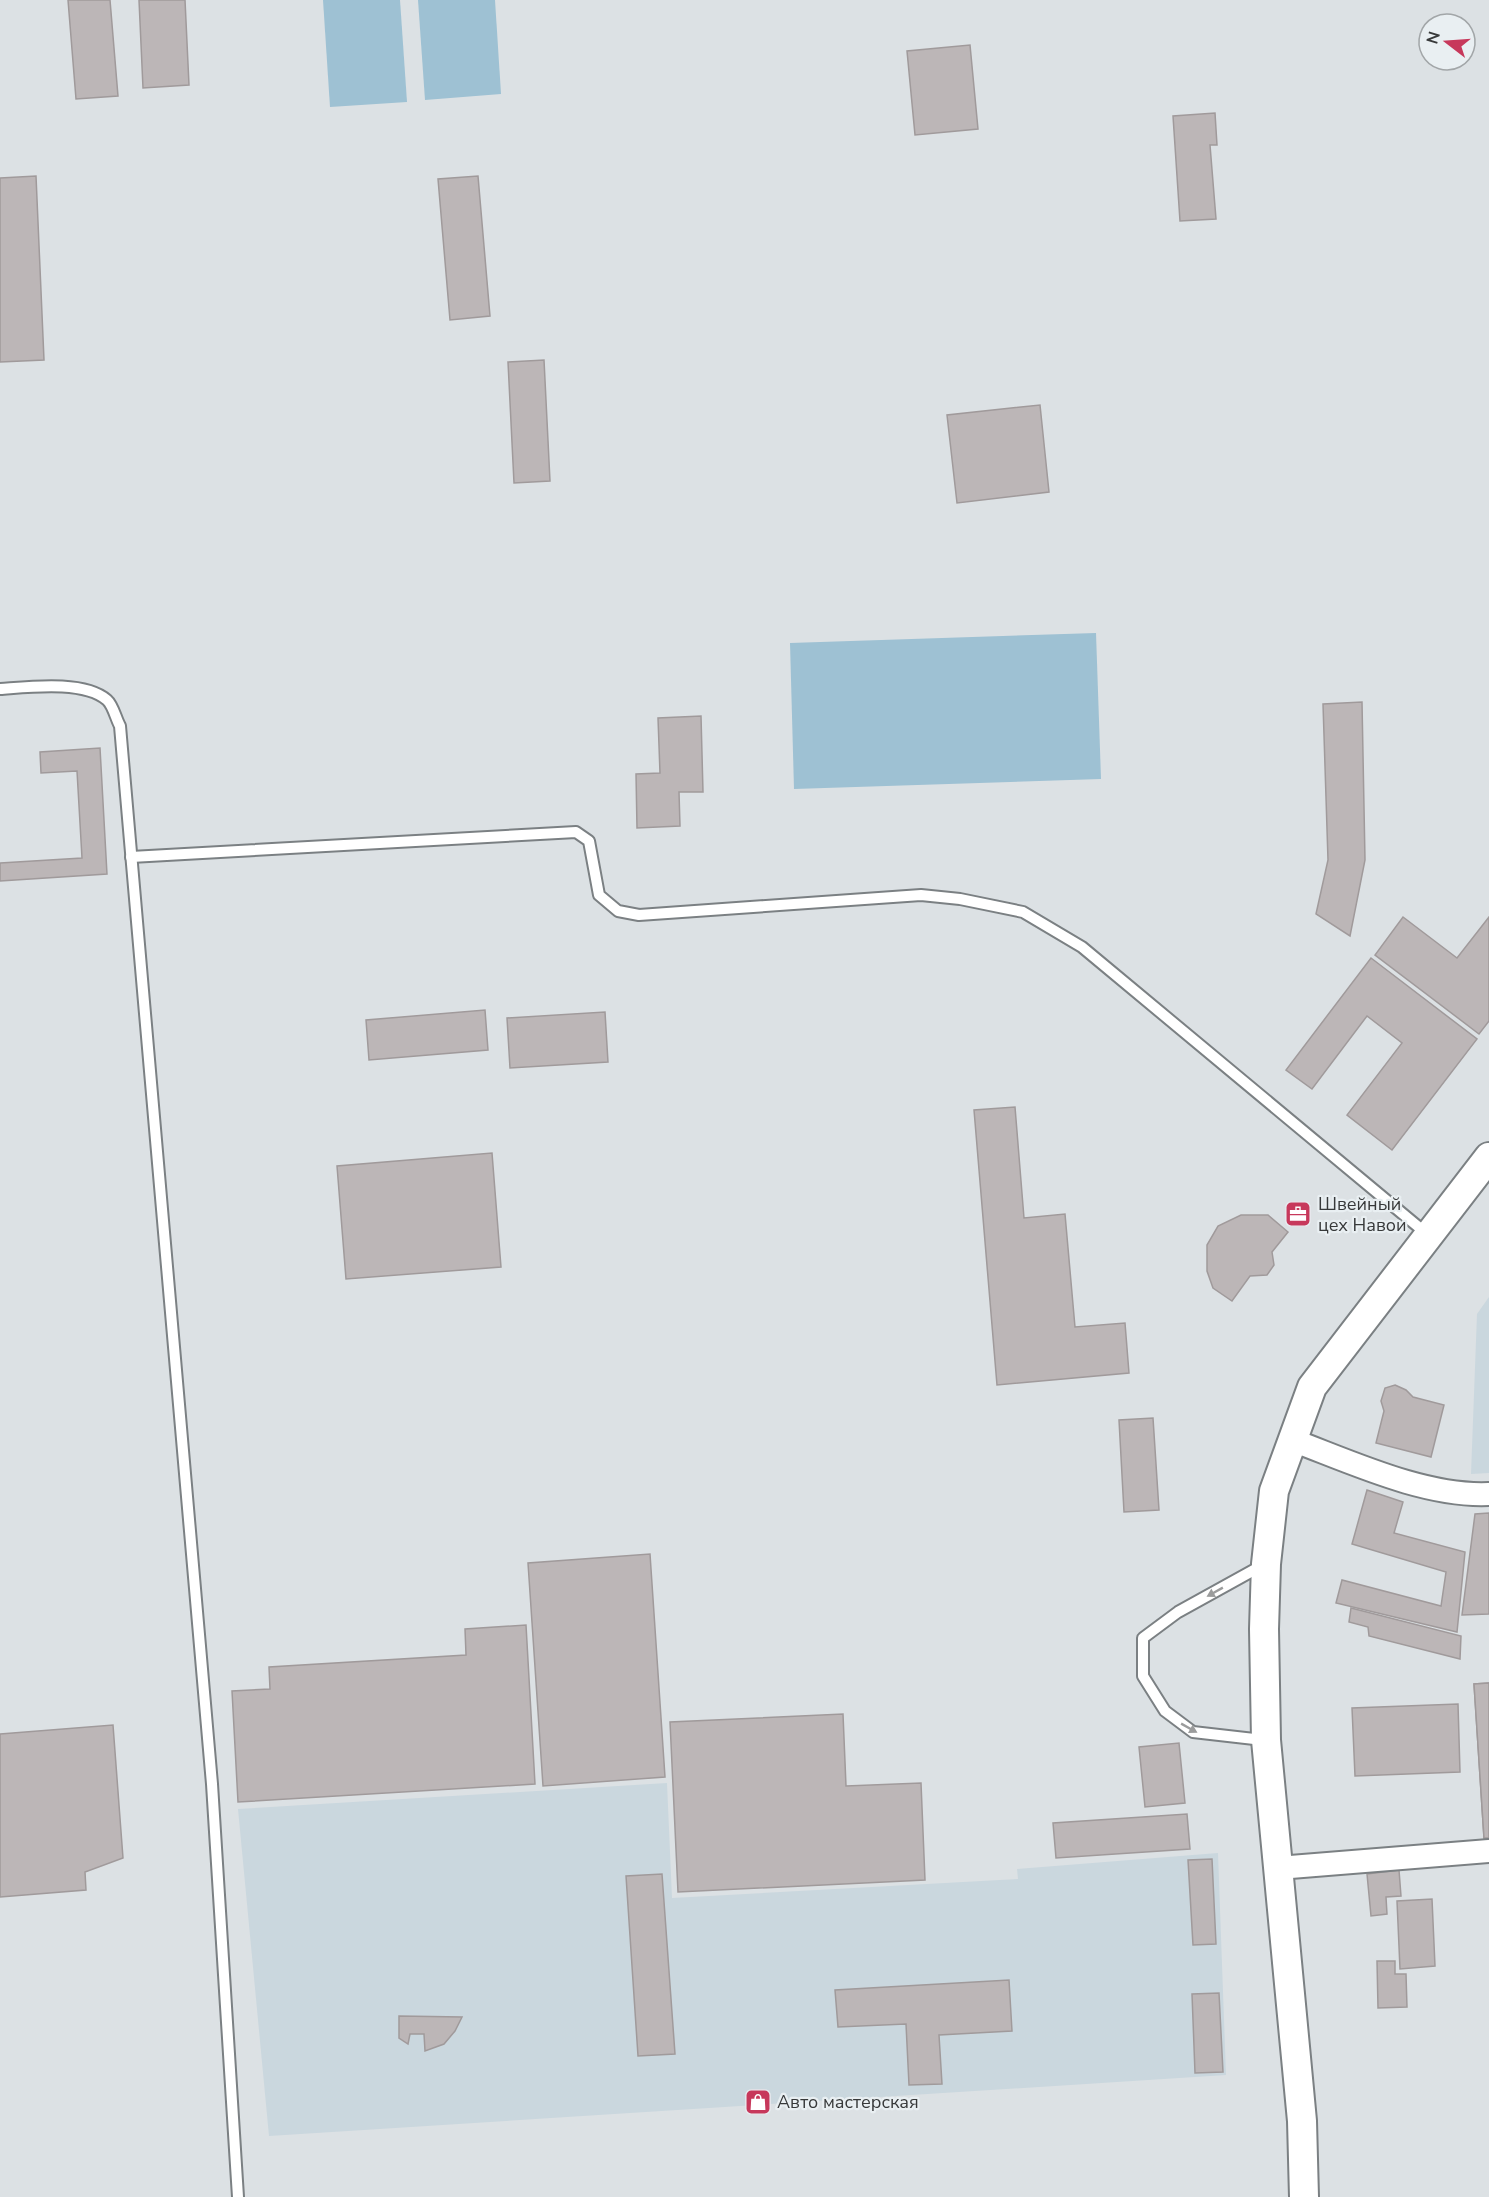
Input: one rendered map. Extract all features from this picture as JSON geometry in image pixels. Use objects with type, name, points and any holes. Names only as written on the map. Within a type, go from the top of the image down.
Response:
[{"type":"street","points":[[1304,2197],[1302,2121],[1266,1740],[1264,1629],[1266,1564],[1274,1491],[1312,1387],[1489,1157]]},
{"type":"street","points":[[1292,1440],[1406,1482],[1472,1495],[1489,1494]]},
{"type":"street","points":[[1278,1868],[1489,1851]]},
{"type":"lane","points":[[0,689],[80,687],[108,700],[120,726],[212,1784],[238,2197]]},
{"type":"lane","points":[[131,858],[576,832],[589,841],[598,895],[618,911],[639,915],[921,895],[960,898],[1023,912],[1082,946],[1429,1235]]},
{"type":"lane","points":[[1266,1564],[1178,1612],[1143,1638],[1143,1676],[1165,1711],[1193,1732],[1266,1740]]},
{"type":"shaded area","points":[[323,0],[400,0],[407,102],[330,107]]},
{"type":"shaded area","points":[[418,0],[495,0],[501,94],[425,100]]},
{"type":"shaded area","points":[[1096,633],[1101,779],[794,789],[790,643]]},
{"type":"shaded area","points":[[1489,1297],[1489,1473],[1471,1474],[1477,1314]]},
{"type":"shaded area","points":[[667,1783],[672,1898],[1018,1879],[1017,1869],[1218,1853],[1226,2075],[269,2136],[238,1809]]},
{"type":"building","points":[[68,0],[110,0],[118,96],[76,99]]},
{"type":"building","points":[[139,0],[185,0],[189,85],[143,88]]},
{"type":"building","points":[[970,45],[978,129],[915,135],[907,51]]},
{"type":"building","points":[[1215,113],[1217,145],[1210,145],[1216,219],[1180,221],[1173,116]]},
{"type":"building","points":[[36,176],[44,360],[0,362],[0,178]]},
{"type":"building","points":[[478,176],[490,316],[450,320],[438,179]]},
{"type":"building","points":[[544,360],[550,481],[514,483],[508,362]]},
{"type":"building","points":[[1040,405],[1049,492],[957,503],[947,415]]},
{"type":"building","points":[[1362,702],[1365,860],[1350,936],[1316,914],[1328,860],[1323,704]]},
{"type":"building","points":[[701,716],[703,792],[679,792],[680,826],[637,828],[636,774],[660,773],[658,718]]},
{"type":"building","points":[[100,748],[107,874],[0,881],[0,863],[82,858],[77,771],[41,773],[40,752]]},
{"type":"building","points":[[1403,917],[1457,958],[1489,917],[1489,1021],[1479,1034],[1375,955]]},
{"type":"building","points":[[1371,958],[1477,1039],[1392,1150],[1347,1115],[1402,1043],[1367,1016],[1312,1089],[1286,1070]]},
{"type":"building","points":[[485,1010],[488,1050],[369,1060],[366,1020]]},
{"type":"building","points":[[605,1012],[608,1062],[510,1068],[507,1018]]},
{"type":"building","points":[[1015,1107],[1024,1218],[1065,1214],[1075,1327],[1125,1323],[1129,1373],[997,1385],[974,1110]]},
{"type":"building","points":[[492,1153],[501,1267],[346,1279],[337,1166]]},
{"type":"building","points":[[1241,1215],[1268,1215],[1288,1232],[1272,1252],[1274,1265],[1267,1275],[1250,1276],[1232,1301],[1213,1288],[1207,1271],[1207,1245],[1218,1226]]},
{"type":"building","points":[[1395,1385],[1406,1390],[1413,1397],[1444,1405],[1431,1457],[1376,1443],[1384,1411],[1381,1401],[1385,1388]]},
{"type":"building","points":[[1153,1418],[1159,1510],[1124,1512],[1119,1420]]},
{"type":"building","points":[[1367,1490],[1403,1502],[1394,1533],[1465,1552],[1457,1632],[1336,1603],[1342,1580],[1441,1606],[1446,1572],[1352,1544]]},
{"type":"building","points":[[1489,1513],[1489,1614],[1462,1615],[1475,1514]]},
{"type":"building","points":[[650,1554],[665,1777],[543,1786],[528,1563]]},
{"type":"building","points":[[1351,1608],[1461,1636],[1460,1659],[1369,1636],[1368,1627],[1349,1622]]},
{"type":"building","points":[[526,1625],[535,1784],[238,1802],[232,1691],[270,1689],[269,1667],[466,1655],[465,1629]]},
{"type":"building","points":[[1489,1683],[1489,1838],[1484,1838],[1474,1684]]},
{"type":"building","points":[[1489,1683],[1489,1838],[1484,1838],[1474,1684]]},
{"type":"building","points":[[1458,1704],[1460,1772],[1355,1776],[1352,1708]]},
{"type":"building","points":[[843,1714],[846,1786],[921,1783],[925,1880],[678,1892],[670,1722]]},
{"type":"building","points":[[113,1725],[123,1858],[85,1872],[86,1890],[0,1897],[0,1734]]},
{"type":"building","points":[[1179,1743],[1185,1803],[1145,1807],[1139,1747]]},
{"type":"building","points":[[1187,1814],[1190,1849],[1056,1858],[1053,1823]]},
{"type":"building","points":[[1212,1859],[1216,1944],[1193,1945],[1188,1860]]},
{"type":"building","points":[[1399,1870],[1401,1896],[1386,1897],[1387,1914],[1371,1916],[1367,1874]]},
{"type":"building","points":[[662,1874],[675,2054],[638,2056],[626,1876]]},
{"type":"building","points":[[1432,1899],[1435,1966],[1400,1969],[1397,1901]]},
{"type":"building","points":[[1377,1961],[1395,1961],[1395,1974],[1406,1974],[1407,2007],[1378,2008]]},
{"type":"building","points":[[1009,1980],[1012,2031],[939,2035],[942,2084],[909,2085],[906,2024],[838,2027],[835,1990]]},
{"type":"building","points":[[1219,1993],[1223,2072],[1195,2073],[1192,1994]]},
{"type":"building","points":[[399,2016],[462,2017],[455,2031],[444,2044],[425,2051],[424,2034],[410,2034],[408,2044],[399,2038]]},
{"type":"place","name":"Швейный цех Навои","points":[[1298,1214]]},
{"type":"place","name":"Авто мастерская","points":[[758,2102]]}]
